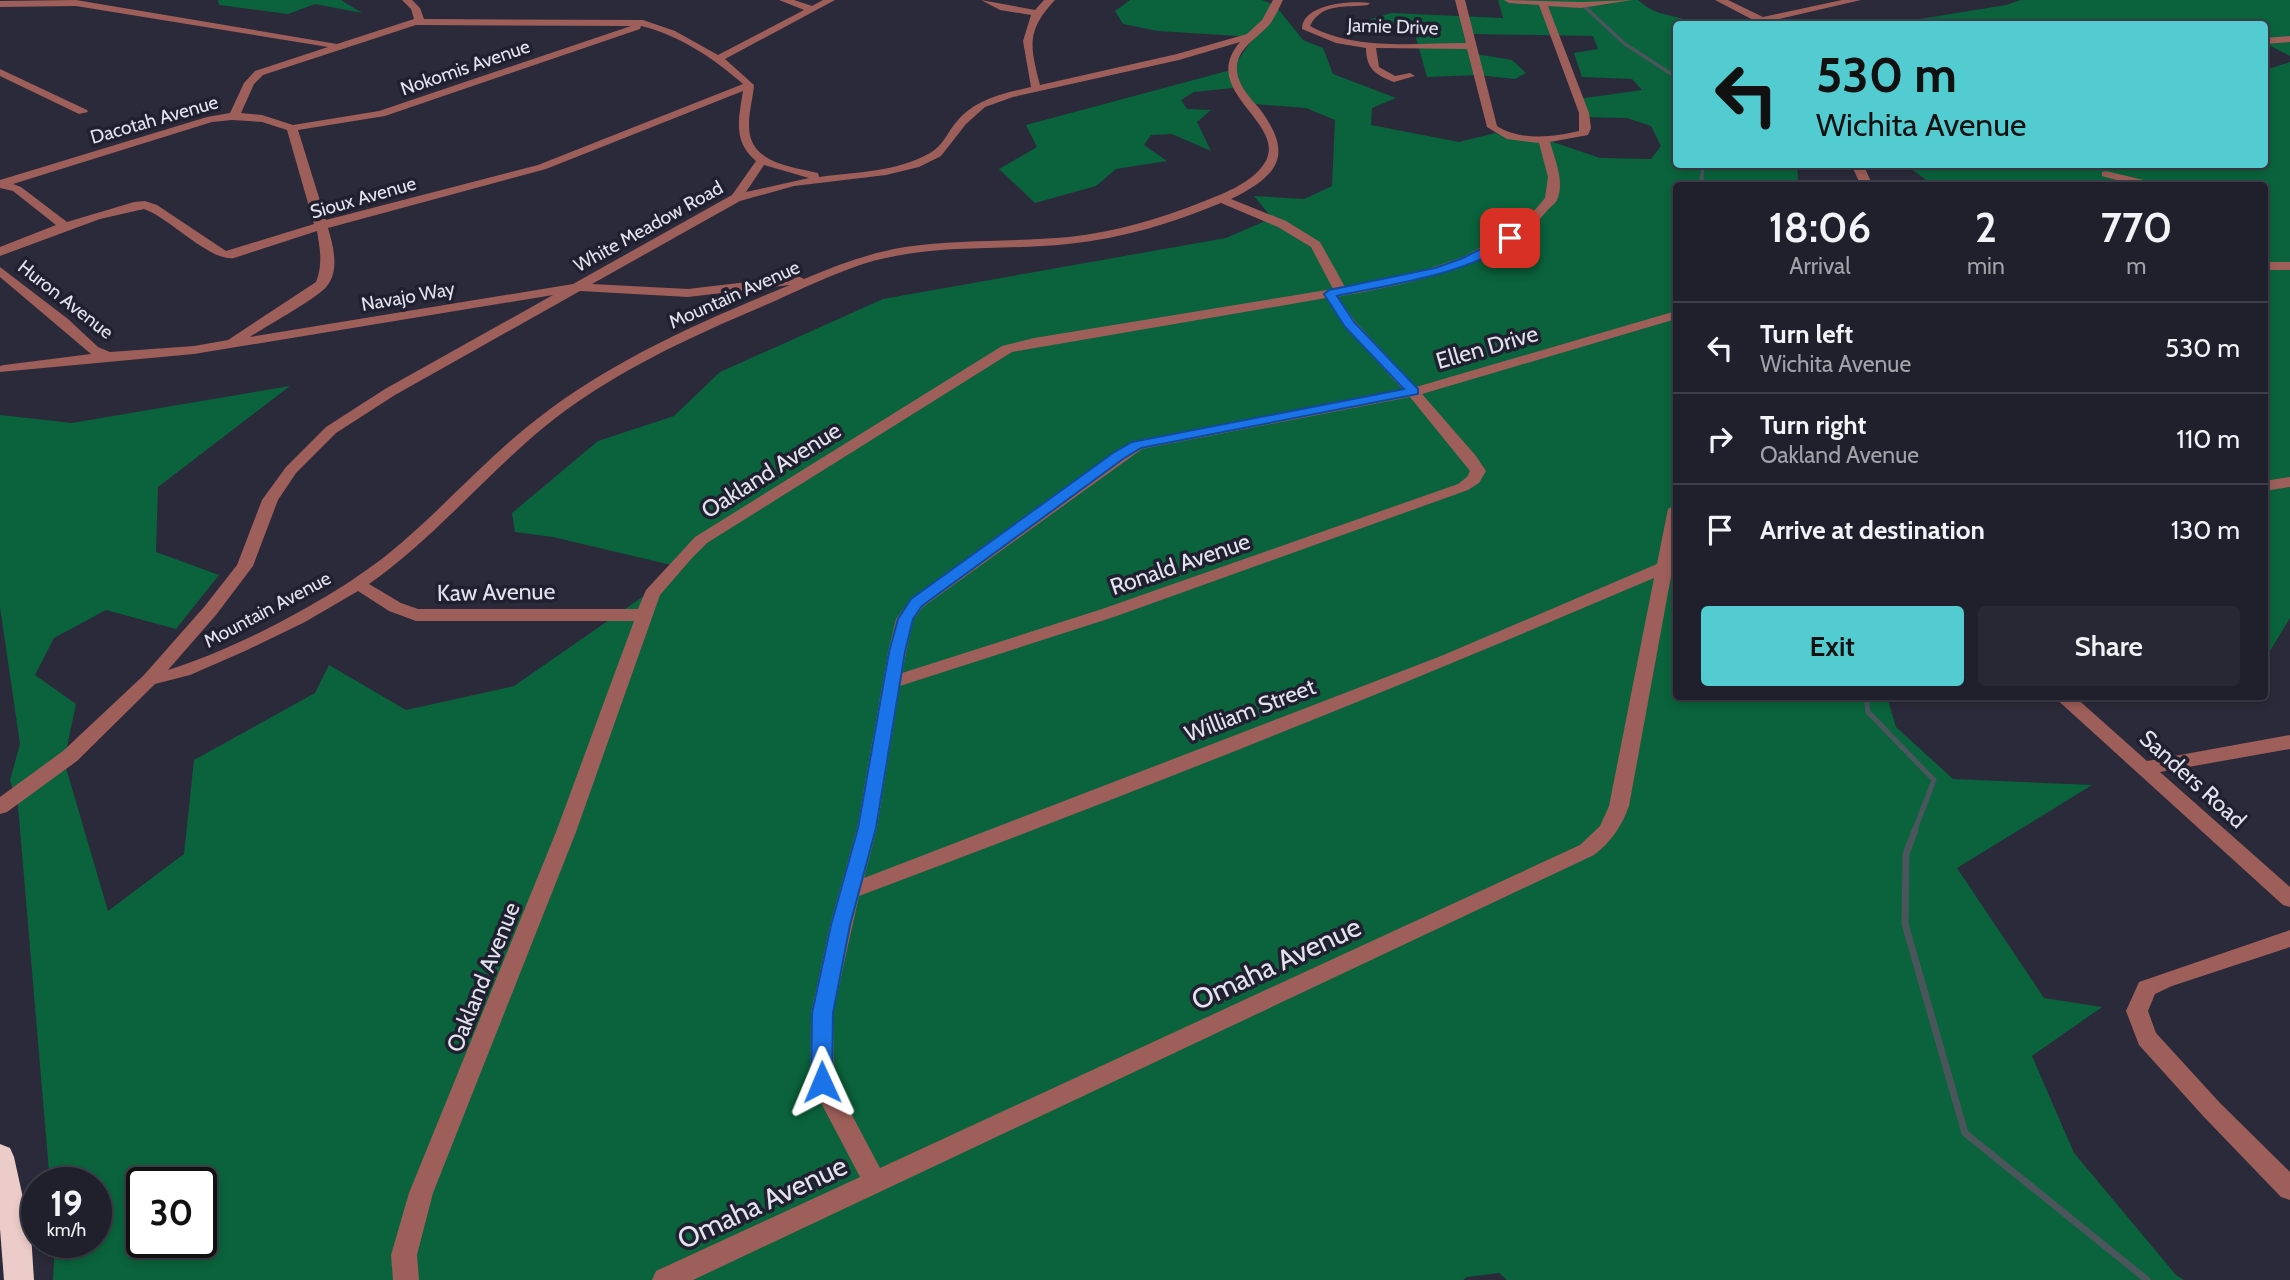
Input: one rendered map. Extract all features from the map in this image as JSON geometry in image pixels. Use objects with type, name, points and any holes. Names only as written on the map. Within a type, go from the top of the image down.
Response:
[{"type":"highway","points":[[0,1157],[16,1234],[19,1280]]},
{"type":"street","points":[[407,0],[418,15],[419,20],[415,22]]},
{"type":"street","points":[[784,0],[812,9]]},
{"type":"street","points":[[718,59],[830,0]]},
{"type":"street","points":[[986,0],[993,6],[1036,13]]},
{"type":"street","points":[[1036,88],[1026,36],[1036,13],[1050,0]]},
{"type":"street","points":[[1250,36],[1266,22],[1278,0]]},
{"type":"street","points":[[1460,0],[1492,127],[1507,137],[1569,137],[1584,133],[1584,113],[1543,4]]},
{"type":"street","points":[[1509,0],[1569,5],[1599,5],[1627,0]]},
{"type":"street","points":[[1720,0],[1760,20],[1856,0]]},
{"type":"street","name":"Jamie Drive","points":[[1365,3],[1339,2],[1327,6],[1308,19],[1305,27],[1322,38],[1371,44],[1471,46]]},
{"type":"street","points":[[0,4],[76,3],[188,23],[340,45]]},
{"type":"street","name":"Dacotah Avenue","points":[[1,184],[176,129],[235,115],[248,83],[259,73],[415,22],[645,24]]},
{"type":"street","points":[[645,24],[671,33],[718,59],[749,85],[743,132],[761,161],[799,173],[830,178]]},
{"type":"street","name":"Nokomis Avenue","points":[[292,128],[381,114],[645,24]]},
{"type":"street","name":"White Meadow Road","points":[[0,807],[70,756],[149,679],[210,611],[245,566],[270,500],[291,470],[316,443],[348,418],[390,392],[736,198],[772,187],[886,172],[915,165],[937,154],[962,122],[981,105],[1036,88],[1179,57],[1250,36]]},
{"type":"street","name":"Mountain Avenue","points":[[149,679],[180,673],[251,642],[356,583],[407,546],[490,467],[564,405],[641,356],[700,328],[857,262],[903,250],[949,244],[1070,240],[1145,227],[1222,198],[1264,172],[1270,164],[1274,148],[1266,125],[1243,95],[1232,72],[1234,57],[1250,36]]},
{"type":"street","points":[[2268,41],[2290,39]]},
{"type":"street","points":[[1371,44],[1374,69],[1394,79],[1410,76]]},
{"type":"street","points":[[0,72],[83,112]]},
{"type":"street","name":"Sioux Avenue","points":[[66,228],[127,208],[145,205],[159,211],[222,254],[230,255],[321,226],[542,167],[749,85]]},
{"type":"street","points":[[232,343],[322,284],[328,258],[292,128],[269,120],[235,115]]},
{"type":"street","name":"Oakland Avenue","points":[[406,1280],[404,1255],[421,1193],[566,832],[652,594],[686,554],[701,540],[1007,349],[1034,342],[1335,293],[1438,271],[1491,249],[1527,227],[1551,199],[1554,177],[1544,139]]},
{"type":"street","points":[[736,198],[761,161]]},
{"type":"street","points":[[2107,175],[2138,182]]},
{"type":"street","points":[[1,184],[17,189],[66,228]]},
{"type":"street","points":[[1222,198],[1282,224],[1316,245],[1350,324],[1413,392]]},
{"type":"street","name":"Huron Avenue","points":[[0,252],[66,228]]},
{"type":"street","points":[[2268,266],[2290,266]]},
{"type":"street","name":"Huron Avenue","points":[[0,271],[93,349],[108,356]]},
{"type":"street","name":"Navajo Way","points":[[4,369],[108,356],[194,350],[578,287],[688,293],[818,278]]},
{"type":"street","name":"Ellen Drive","points":[[875,1182],[822,1082],[822,1013],[867,828],[905,619],[917,603],[1118,456],[1137,445],[1413,392],[1673,316]]},
{"type":"street","name":"Ronald Avenue","points":[[892,682],[988,654],[1152,598],[1474,481],[1478,471],[1471,460],[1413,392]]},
{"type":"street","points":[[2268,485],[2290,482]]},
{"type":"street","name":"Omaha Avenue","points":[[665,1280],[1587,850],[1605,836],[1613,824],[1619,806],[1673,525]]},
{"type":"street","name":"William Street","points":[[850,891],[980,844],[1447,660],[1665,567]]},
{"type":"street","name":"Kaw Avenue","points":[[356,583],[395,607],[416,615],[645,615]]},
{"type":"street","name":"Sanders Road","points":[[2067,700],[2290,899]]},
{"type":"street","points":[[2144,768],[2290,742]]},
{"type":"street","points":[[2290,938],[2147,988],[2137,1011],[2147,1038],[2212,1110],[2290,1189]]},
{"type":"green space","points":[[218,0],[341,0],[362,13],[315,4],[288,14],[219,5]]},
{"type":"green space","points":[[1130,0],[1262,0],[1275,5],[1303,40],[1323,48],[1333,74],[1396,98],[1372,108],[1371,125],[1459,142],[1495,133],[1541,138],[1600,158],[1651,159],[1661,146],[1651,126],[1627,118],[1584,117],[1578,99],[1642,90],[1632,79],[1582,77],[1574,53],[1598,49],[1593,36],[1471,34],[1470,53],[1512,60],[1526,73],[1515,79],[1477,75],[1427,77],[1413,27],[1349,26],[1391,13],[1503,18],[1498,0],[1638,0],[1659,13],[1686,21],[1673,21],[1673,168],[1797,168],[1798,180],[1673,182],[1673,700],[1888,700],[1896,727],[1953,779],[2092,785],[1957,868],[2044,998],[2102,1007],[2032,1056],[2074,1153],[2176,1275],[2184,1280],[1507,1280],[1499,1273],[1467,1277],[1463,1280],[53,1280],[54,1258],[112,1258],[112,1167],[49,1167],[18,806],[10,780],[20,744],[0,607],[0,415],[72,423],[290,386],[158,487],[156,552],[219,575],[176,629],[106,610],[54,638],[35,675],[76,704],[64,761],[108,911],[184,854],[194,760],[315,693],[329,665],[406,710],[514,686],[684,568],[553,537],[515,532],[512,513],[598,441],[674,416],[720,372],[883,299],[1226,238],[1272,218],[1254,196],[1304,199],[1332,186],[1335,120],[1306,108],[1254,104],[1242,87],[1194,92],[1181,100],[1187,109],[1211,110],[1197,122],[1211,151],[1172,134],[1151,135],[1144,145],[1167,161],[1116,169],[1096,186],[1035,203],[999,169],[1037,147],[1026,125],[1231,70],[1254,37],[1158,31],[1123,24],[1115,11]]},
{"type":"green space","points":[[2021,0],[2290,0],[2290,56],[2268,45],[2268,21],[1907,21],[2006,5]]},
{"type":"green space","points":[[2290,62],[2290,618],[2268,654],[2268,182],[1929,182],[1910,168],[2268,168],[2268,69]]},
{"type":"waterway","points":[[1585,7],[1625,44],[1673,75]]},
{"type":"waterway","points":[[1701,182],[1703,168]]},
{"type":"waterway","points":[[1866,700],[1868,712],[1934,780],[1914,832]]},
{"type":"waterway","points":[[1915,830],[1906,854],[1905,924],[1965,1133],[2147,1280]]},
{"type":"route","points":[[822,1082],[822,1013],[841,925],[867,828],[897,652],[905,619],[917,603],[1118,456],[1137,445],[1413,392],[1350,324],[1329,294],[1438,271],[1510,238]]}]
